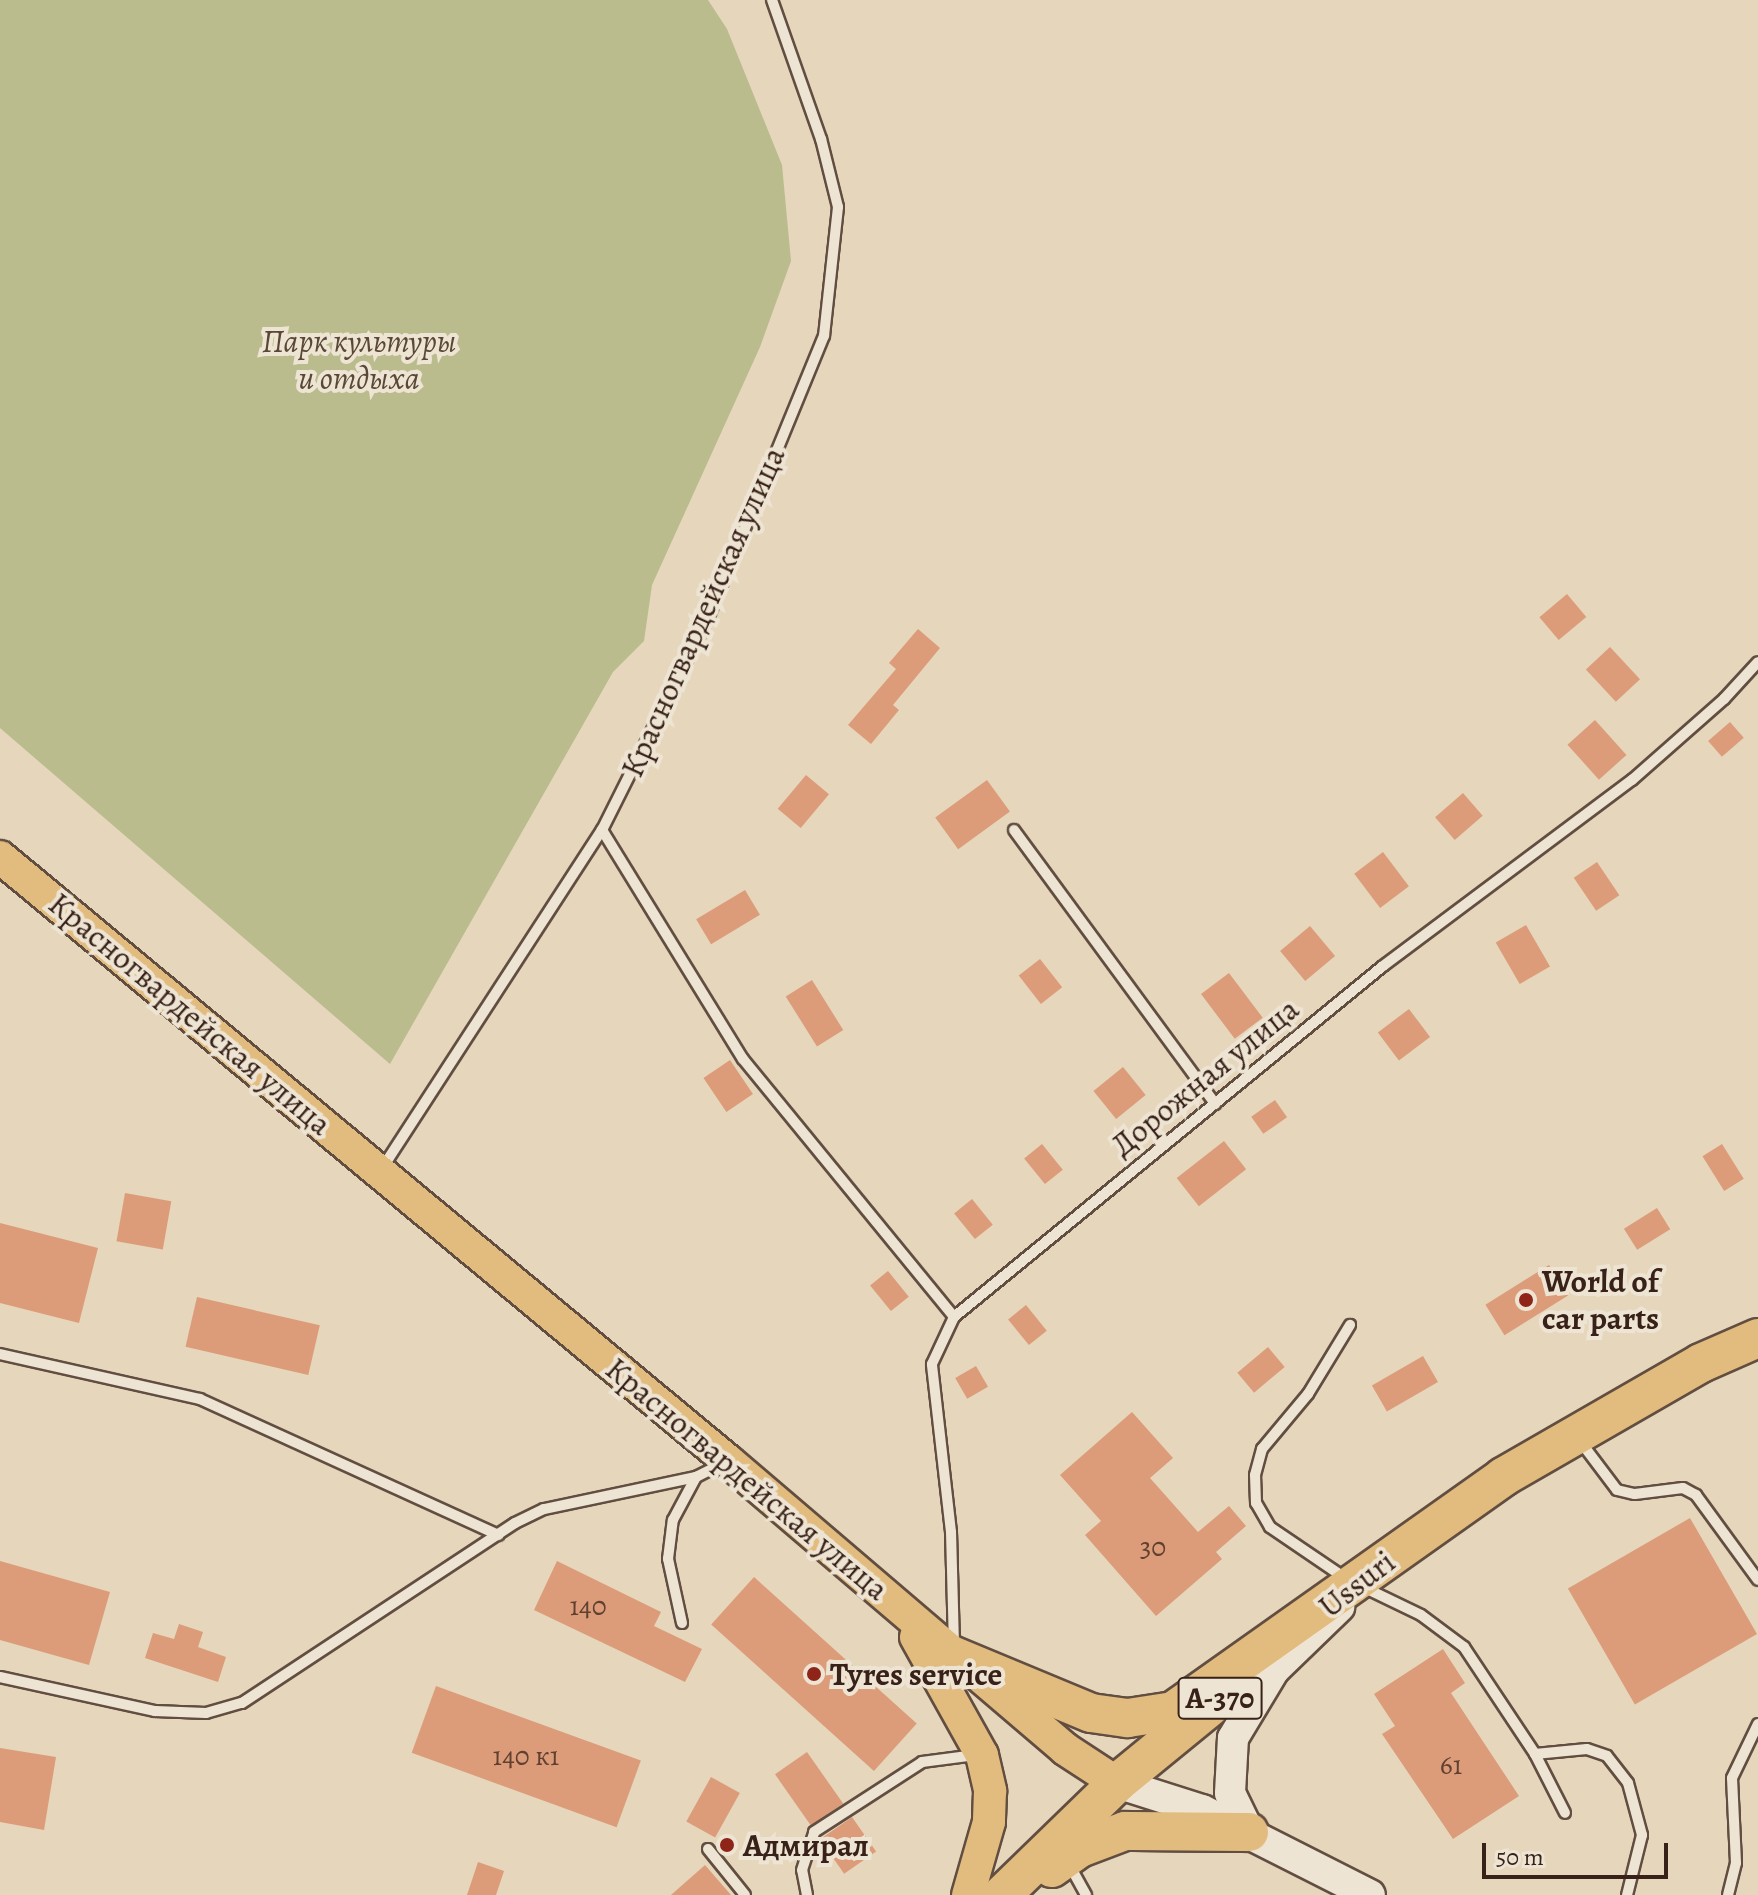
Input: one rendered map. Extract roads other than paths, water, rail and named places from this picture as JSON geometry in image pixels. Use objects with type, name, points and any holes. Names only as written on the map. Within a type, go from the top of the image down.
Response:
[{"type":"highway","name":"Ussuri","points":[[1002,1895],[1117,1783],[1321,1611],[1434,1523],[1574,1434],[1758,1338]]},
{"type":"highway","points":[[954,1656],[1058,1703],[1128,1718],[1153,1717],[1203,1693],[1321,1611]]},
{"type":"highway","points":[[1014,1895],[1065,1857],[1125,1831],[1249,1832]]},
{"type":"main road","name":"Красногвардейская улица","points":[[0,857],[728,1461],[1065,1749],[1117,1783]]},
{"type":"main road","points":[[888,1599],[933,1659],[982,1755],[989,1822],[968,1895]]},
{"type":"street","points":[[1249,1832],[1230,1793],[1233,1738],[1274,1670],[1357,1584]]},
{"type":"street","points":[[1117,1783],[1202,1810],[1370,1895]]},
{"type":"lane","name":"Красногвардейская улица","points":[[379,1172],[602,830],[709,616],[824,336],[838,207],[821,139],[772,0]]},
{"type":"lane","name":"Дорожная улица","points":[[954,1656],[951,1532],[932,1364],[954,1317],[1383,966],[1632,780],[1724,699],[1758,662]]},
{"type":"lane","points":[[602,830],[743,1059],[954,1317]]},
{"type":"lane","points":[[1014,830],[1215,1104]]},
{"type":"lane","points":[[1350,1325],[1308,1394],[1262,1449],[1255,1475],[1256,1503],[1270,1527],[1357,1584],[1421,1615],[1464,1647],[1535,1754],[1565,1813]]},
{"type":"lane","points":[[0,1354],[200,1399],[498,1535]]},
{"type":"lane","points":[[1574,1434],[1617,1490],[1635,1494],[1683,1488],[1696,1495],[1758,1580]]},
{"type":"lane","points":[[0,1677],[155,1711],[206,1713],[230,1706],[411,1596],[498,1535],[544,1509],[696,1477],[728,1461]]},
{"type":"lane","points":[[682,1623],[668,1559],[673,1520],[696,1477]]},
{"type":"lane","points":[[1728,1895],[1736,1863],[1732,1778],[1758,1724]]},
{"type":"lane","points":[[1535,1754],[1587,1749],[1607,1756],[1628,1783],[1642,1835],[1627,1895]]},
{"type":"lane","points":[[807,1895],[802,1870],[814,1832],[922,1762],[951,1754],[982,1755]]},
{"type":"lane","points":[[708,1849],[745,1895]]},
{"type":"lane","points":[[1065,1857],[1086,1895]]},
{"type":"place","name":"World of car parts","points":[[1526,1300]]},
{"type":"place","name":"Tyres service","points":[[814,1674]]},
{"type":"place","name":"Адмирал","points":[[727,1845]]},
{"type":"park label","name":"Парк культуры и отдыха","points":[[359,360]]}]
